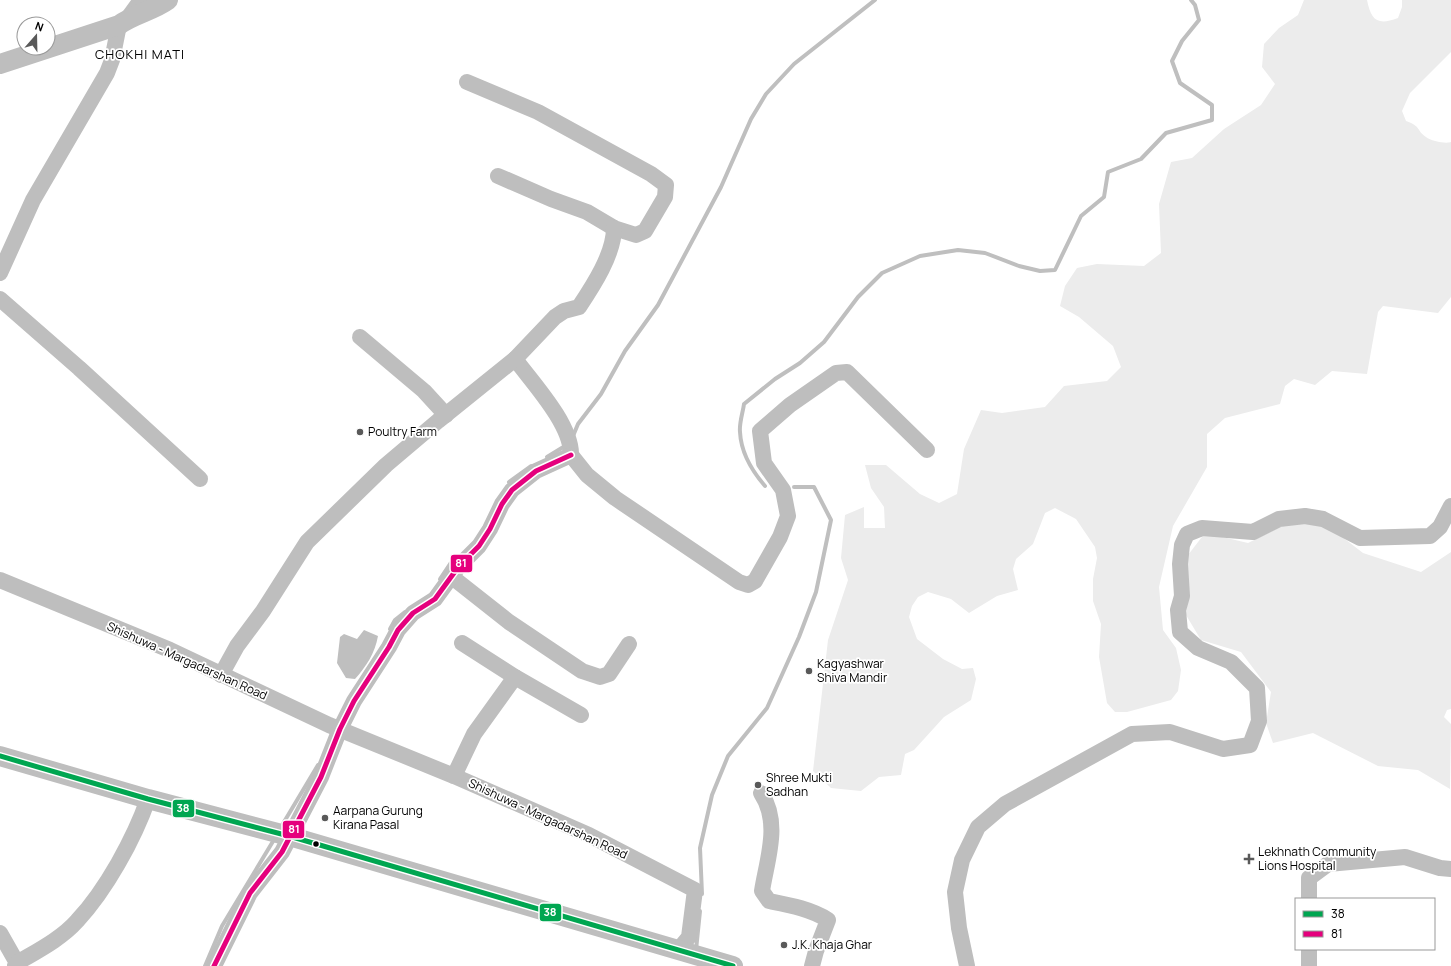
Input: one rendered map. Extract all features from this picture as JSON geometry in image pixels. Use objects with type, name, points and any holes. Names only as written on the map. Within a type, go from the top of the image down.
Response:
[{"type":"main road","points":[[0,64],[124,22],[160,6],[168,0]]},
{"type":"main road","points":[[0,756],[148,799],[289,836],[733,966]]},
{"type":"street","points":[[0,273],[33,200],[107,73],[124,22],[142,0]]},
{"type":"street","points":[[467,82],[538,112],[651,174],[666,185],[665,197],[646,232],[636,235],[614,228],[587,212],[551,199],[498,176]]},
{"type":"street","points":[[221,675],[237,646],[263,611],[307,542],[386,466],[515,359],[555,317],[564,311],[579,306],[592,287],[614,240],[614,228]]},
{"type":"street","points":[[0,299],[79,368],[200,478]]},
{"type":"street","points":[[360,337],[424,391],[446,415]]},
{"type":"street","points":[[515,359],[549,405],[570,446],[588,475],[616,498],[738,582],[748,585],[755,581],[780,536],[788,516],[782,490],[764,463],[760,431],[790,405],[836,373],[847,372],[927,450]]},
{"type":"street","points":[[214,966],[250,893],[282,852],[321,777],[334,727],[354,701],[404,621],[434,599],[459,566],[479,546],[490,529],[502,504],[512,490],[570,446]]},
{"type":"street","points":[[968,966],[959,928],[955,892],[962,860],[978,828],[1005,804],[1132,734],[1170,732],[1223,749],[1250,745],[1259,722],[1256,688],[1231,662],[1198,648],[1180,632],[1178,610],[1182,596],[1180,564],[1182,544],[1188,534],[1202,528],[1253,532],[1279,518],[1305,516],[1323,519],[1360,538],[1430,536],[1440,527],[1451,506]]},
{"type":"street","points":[[452,577],[509,622],[582,671],[600,677],[609,674],[630,644]]},
{"type":"street","name":"Shishuwa - Margadarshan Road","points":[[0,580],[170,650],[334,727],[454,776],[589,835],[695,890],[688,937],[679,949]]},
{"type":"street","points":[[462,643],[515,677],[581,715]]},
{"type":"street","points":[[454,776],[474,734],[515,677]]},
{"type":"street","points":[[761,794],[766,800],[772,823],[772,833],[762,891],[769,901],[792,906],[820,915],[828,920],[812,966]]},
{"type":"street","points":[[0,933],[16,965],[77,922],[112,872],[139,825],[148,799]]},
{"type":"street","points":[[1309,898],[1310,878],[1328,864],[1405,857],[1440,868],[1451,868]]},
{"type":"street","points":[[1309,950],[1309,966]]},
{"type":"shaded area","points":[[1304,0],[1367,0],[1373,17],[1376,20],[1385,21],[1398,18],[1402,7],[1402,0],[1451,0],[1451,52],[1410,93],[1402,111],[1406,121],[1417,127],[1426,137],[1438,142],[1451,142],[1451,297],[1438,313],[1383,306],[1378,312],[1367,374],[1332,371],[1315,385],[1294,379],[1285,386],[1280,404],[1225,418],[1207,434],[1207,467],[1173,526],[1159,587],[1163,630],[1176,648],[1181,670],[1178,691],[1171,700],[1127,712],[1115,712],[1107,703],[1099,657],[1101,624],[1093,601],[1093,579],[1097,558],[1095,547],[1076,519],[1055,508],[1045,513],[1033,544],[1016,559],[1013,569],[1018,590],[997,596],[969,613],[951,599],[928,592],[918,597],[912,606],[909,617],[917,639],[943,659],[962,669],[973,668],[976,679],[971,700],[944,717],[914,750],[905,754],[901,775],[879,777],[861,791],[831,788],[813,771],[828,640],[848,580],[841,558],[845,515],[864,507],[864,528],[885,528],[884,507],[871,488],[865,465],[886,465],[920,494],[939,503],[957,494],[964,449],[981,410],[1002,413],[1045,407],[1064,386],[1107,381],[1121,367],[1113,346],[1079,317],[1060,306],[1065,286],[1077,268],[1097,264],[1144,266],[1161,253],[1159,204],[1171,162],[1192,158],[1224,129],[1261,105],[1275,84],[1262,67],[1264,44],[1279,28],[1298,15]]},
{"type":"shaded area","points":[[1295,520],[1328,526],[1363,553],[1421,572],[1451,552],[1451,709],[1447,710],[1444,717],[1451,724],[1450,789],[1418,770],[1378,766],[1313,733],[1273,743],[1266,723],[1271,692],[1241,652],[1201,640],[1186,615],[1188,555],[1205,533],[1248,543]]},
{"type":"shaded area","points":[[364,630],[378,636],[375,648],[363,670],[355,679],[346,678],[337,663],[340,637],[344,634],[357,639]]},
{"type":"waterway","points":[[573,436],[578,424],[601,394],[625,351],[658,305],[721,187],[751,119],[766,94],[794,64],[875,0]]},
{"type":"waterway","points":[[765,486],[752,468],[742,447],[740,429],[744,404],[775,379],[800,363],[824,342],[858,297],[882,273],[920,256],[958,250],[985,253],[1019,266],[1040,271],[1055,270],[1081,216],[1104,197],[1108,172],[1141,159],[1166,133],[1212,120],[1212,105],[1180,83],[1172,61],[1182,41],[1199,20],[1195,5],[1191,0]]},
{"type":"waterway","points":[[547,457],[565,446]]},
{"type":"waterway","points":[[509,482],[531,466]]},
{"type":"waterway","points":[[702,894],[700,848],[712,795],[728,756],[767,708],[799,637],[816,592],[831,520],[814,487],[794,487]]},
{"type":"waterway","points":[[440,579],[450,564],[458,556]]},
{"type":"waterway","points":[[390,629],[395,620],[405,612]]},
{"type":"waterway","points":[[281,827],[318,765]]},
{"type":"waterway","points":[[205,966],[222,926],[275,838]]},
{"type":"waterway","points":[[696,950],[700,911]]},
{"type":"transit line","name":"81","points":[[214,966],[250,893],[282,852],[321,777],[340,729],[354,701],[389,647],[398,630],[413,613],[435,599],[459,566],[479,546],[490,529],[502,504],[512,490],[536,471],[571,455]]},
{"type":"transit line","name":"38","points":[[0,756],[148,799],[289,836],[733,966]]},
{"type":"place","name":"Poultry Farm","points":[[360,432]]},
{"type":"place","name":"Kagyashwar Shiva Mandir","points":[[809,671]]},
{"type":"place","name":"Shree Mukti Sadhan","points":[[758,785]]},
{"type":"place","name":"Aarpana Gurung Kirana Pasal","points":[[325,818]]},
{"type":"place","name":"Lekhnath Community Lions Hospital","points":[[1249,859]]},
{"type":"place","name":"J.K. Khaja Ghar","points":[[784,945]]},
{"type":"district","name":"CHOKHI MATI","points":[[140,54]]}]
